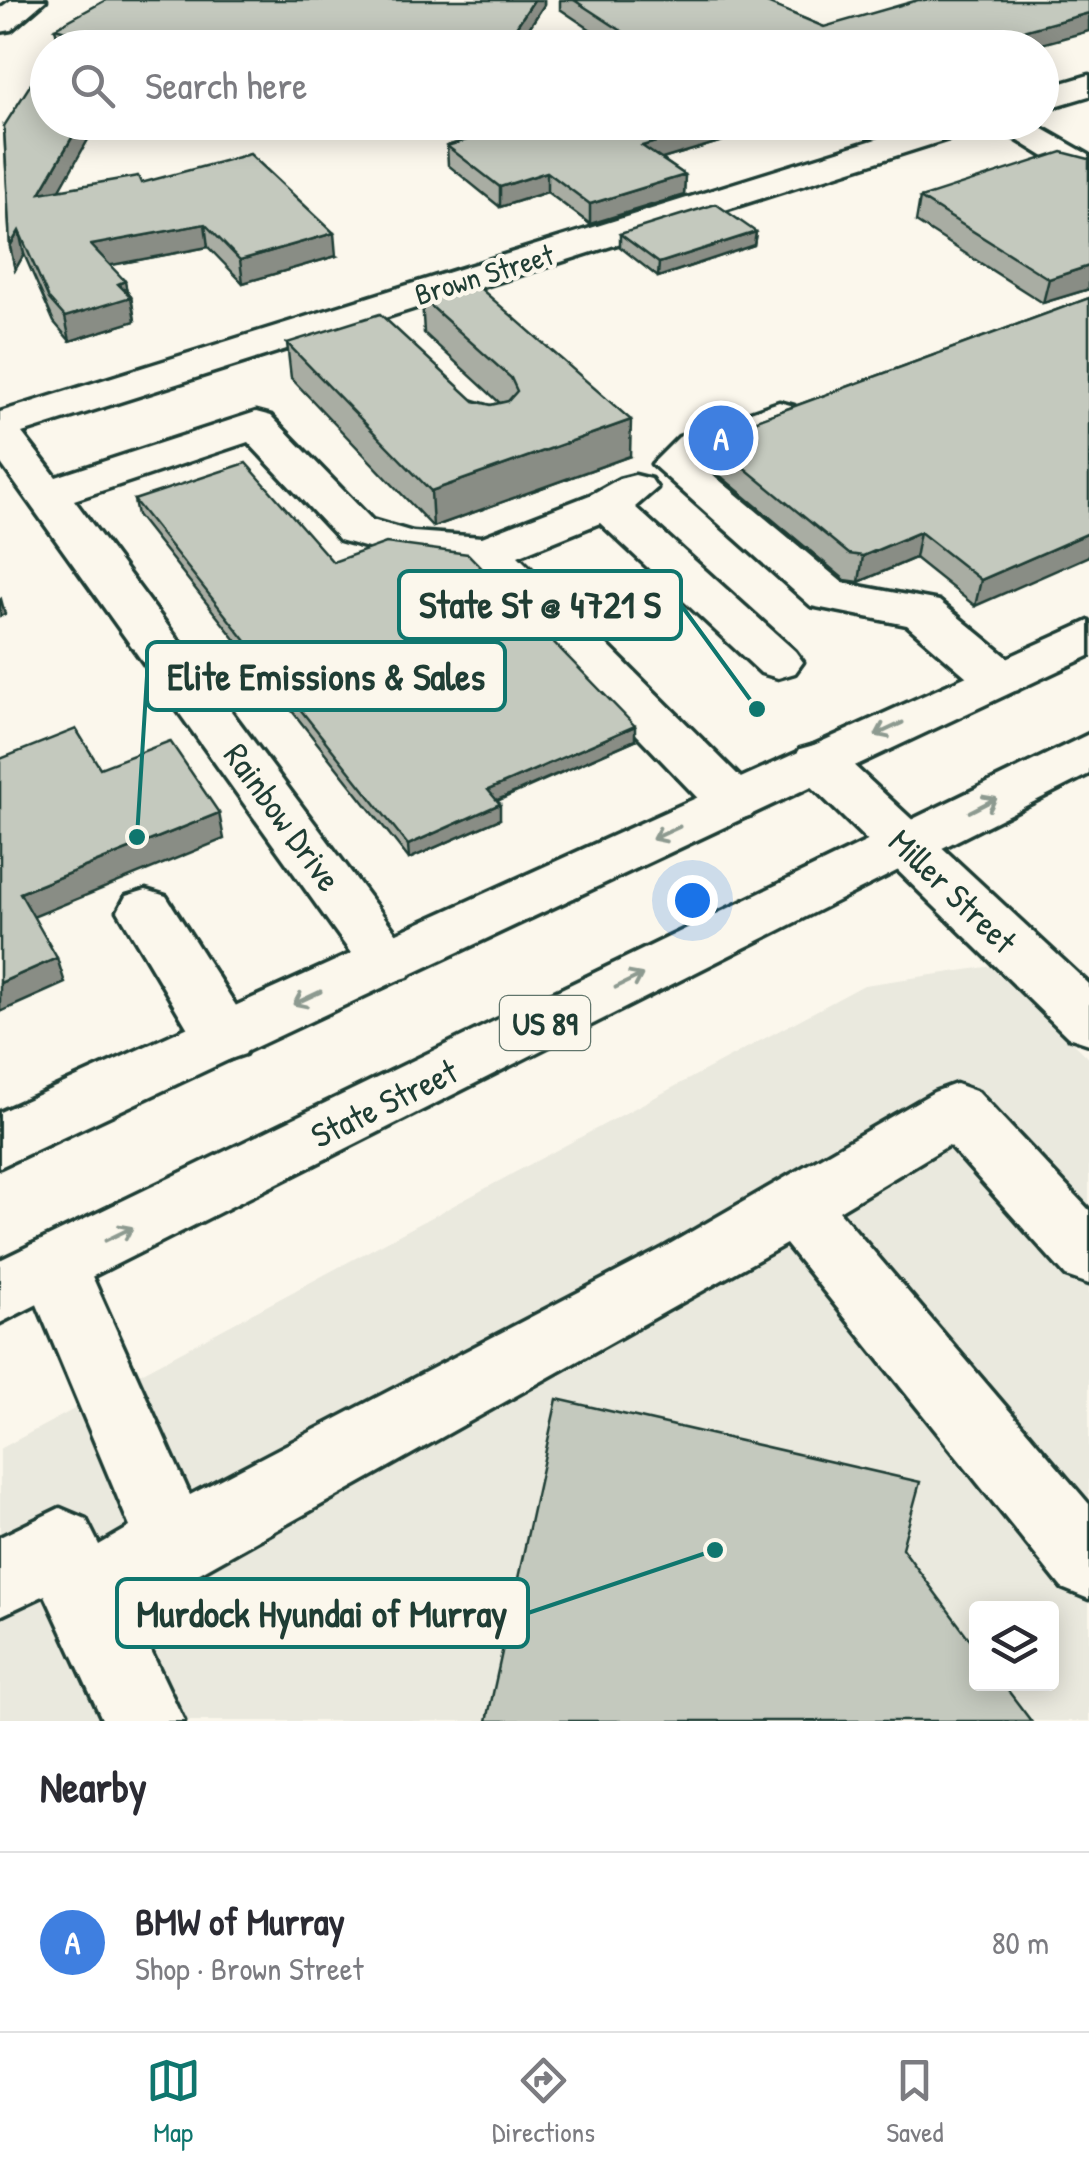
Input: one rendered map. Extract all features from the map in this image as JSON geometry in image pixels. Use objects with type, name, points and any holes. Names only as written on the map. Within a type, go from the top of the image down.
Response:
[{"type":"street","points":[[0,23],[31,0]]},
{"type":"street","points":[[1059,94],[1089,84]]},
{"type":"street","name":"Brown Street","points":[[0,429],[911,140]]},
{"type":"street","points":[[1040,140],[1084,163]]},
{"type":"street","points":[[370,310],[401,339]]},
{"type":"street","points":[[46,495],[256,425],[356,530],[410,546],[486,552],[606,505],[674,464],[694,446],[820,400]]},
{"type":"street","name":"Rainbow Drive","points":[[0,429],[388,961]]},
{"type":"street","points":[[674,464],[828,596],[922,612],[1000,678]]},
{"type":"street","points":[[606,505],[778,662]]},
{"type":"street","points":[[486,552],[733,802]]},
{"type":"street","points":[[0,1141],[1089,638]]},
{"type":"street","name":"State Street","points":[[27,1280],[1089,752]]},
{"type":"street","name":"Miller Street","points":[[818,762],[905,845],[1068,968],[1089,1020]]},
{"type":"street","points":[[146,911],[224,1037]]},
{"type":"street","points":[[87,1595],[174,1543],[687,1269],[956,1110],[1089,1255]]},
{"type":"street","points":[[794,1205],[1089,1562]]},
{"type":"street","points":[[27,1280],[174,1543]]},
{"type":"street","points":[[0,1578],[60,1545],[144,1721]]},
{"type":"shaded area","points":[[993,966],[1089,1058],[1089,1721],[0,1721],[0,1449],[864,985]]},
{"type":"building","points":[[106,0],[534,0],[514,30],[55,28]]},
{"type":"building","points":[[574,0],[760,0],[824,27],[918,0],[1089,0],[1089,13],[1026,30],[620,30]]},
{"type":"building","points":[[30,85],[30,140],[71,140],[40,193],[138,176],[141,183],[250,154],[334,233],[240,260],[205,224],[91,245],[125,281],[118,284],[131,297],[65,317],[49,299],[19,231],[10,246],[4,126]]},
{"type":"building","points":[[467,140],[662,140],[642,146],[685,175],[590,204],[547,172],[500,187],[447,146]]},
{"type":"building","points":[[1062,152],[1089,159],[1089,266],[1049,279],[920,198]]},
{"type":"building","points":[[716,204],[756,232],[659,263],[620,234]]},
{"type":"building","points":[[473,282],[631,420],[431,491],[287,343],[380,314],[474,401],[491,405],[508,401],[517,391],[511,378],[422,298]]},
{"type":"building","points":[[1089,298],[1089,533],[981,580],[920,532],[863,556],[849,554],[708,438]]},
{"type":"building","points":[[246,463],[333,562],[386,543],[468,554],[635,726],[488,790],[500,804],[408,845],[134,500]]},
{"type":"building","points":[[76,729],[100,768],[170,741],[219,813],[20,893],[57,958],[0,983],[0,759]]},
{"type":"building","points":[[557,1399],[920,1482],[902,1548],[969,1639],[969,1691],[1008,1691],[1031,1721],[487,1721]]},
{"type":"place","name":"BMW of Murray","points":[[721,438]]},
{"type":"place","name":"State St @ 4721 S","points":[[757,709]]},
{"type":"place","name":"Elite Emissions & Sales","points":[[137,837]]},
{"type":"place","name":"Murdock Hyundai of Murray","points":[[715,1550]]}]
